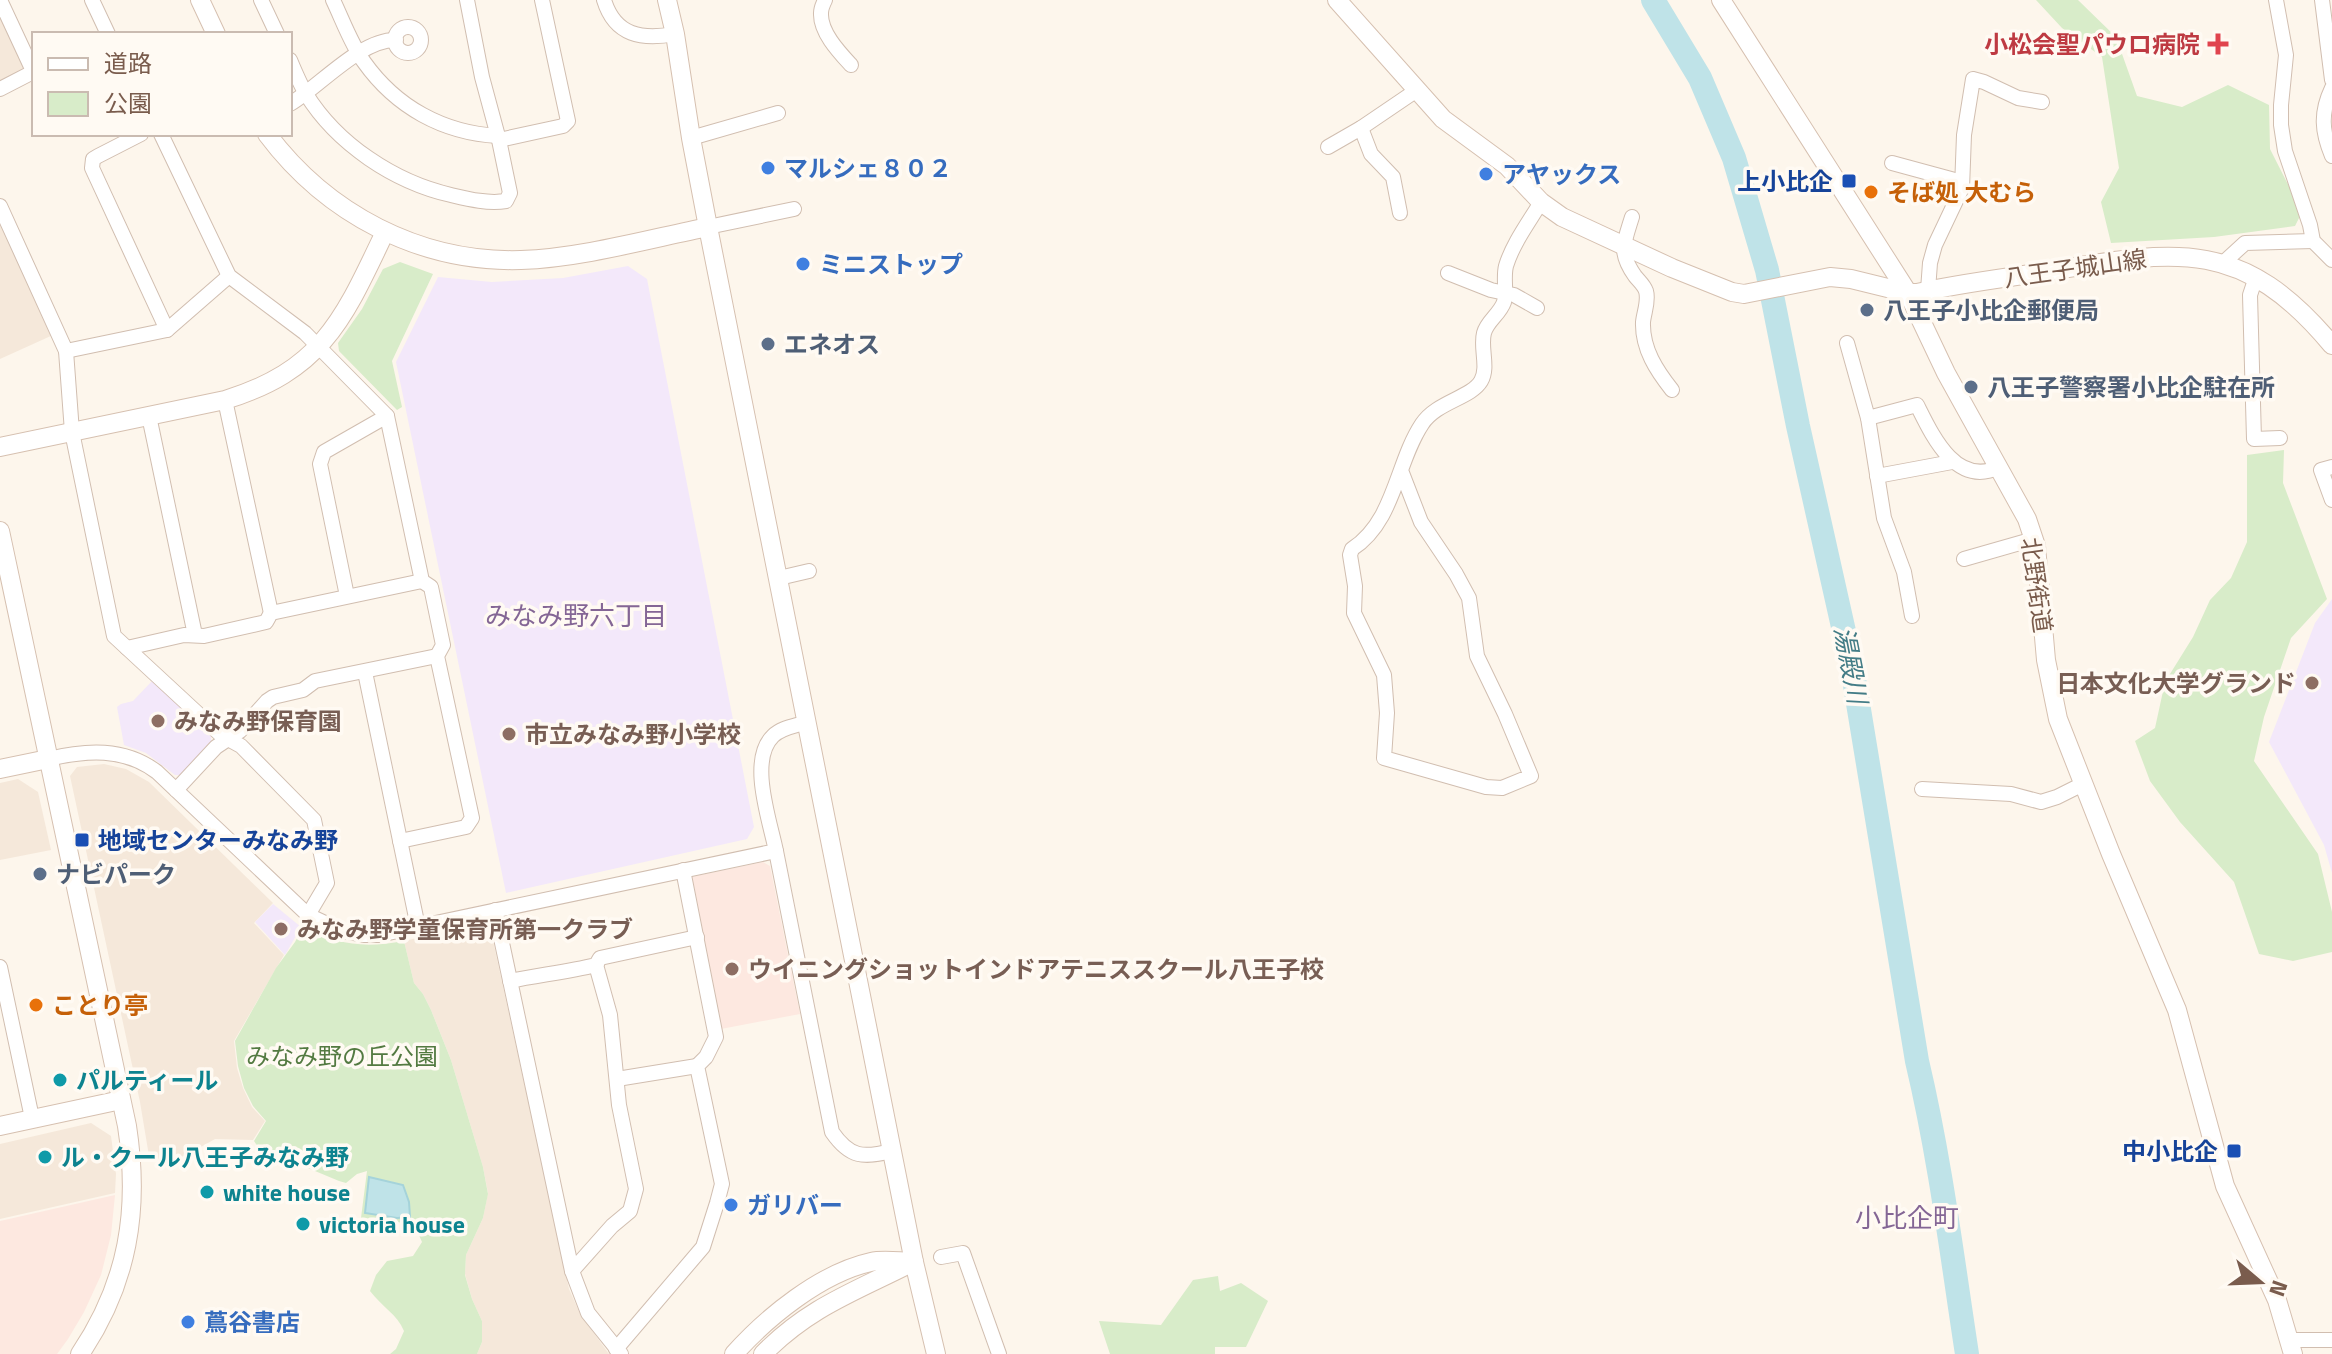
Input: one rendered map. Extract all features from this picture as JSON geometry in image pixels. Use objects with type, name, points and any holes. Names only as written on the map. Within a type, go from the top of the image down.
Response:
[{"type":"street","points":[[0,0],[32,69]]},
{"type":"street","points":[[92,0],[107,32]]},
{"type":"street","points":[[200,0],[215,32]]},
{"type":"street","points":[[261,0],[276,32]]},
{"type":"street","points":[[333,0],[364,62],[410,109],[451,128],[498,138],[563,126],[568,121],[542,0]]},
{"type":"street","points":[[292,64],[306,94],[325,119],[364,154],[404,179],[445,194],[470,200],[506,201],[510,193],[467,0]]},
{"type":"street","points":[[604,0],[613,21],[634,34],[651,38],[675,34]]},
{"type":"street","points":[[667,0],[708,227],[914,1262],[936,1354]]},
{"type":"street","points":[[825,0],[821,14],[824,28],[851,65]]},
{"type":"street","points":[[1337,0],[1443,119],[1507,166],[1541,202],[1557,214],[1623,246]]},
{"type":"street","name":"北野街道","points":[[1721,0],[1908,293],[1946,373],[2027,519],[2034,539],[2050,688],[2063,731],[2177,1010],[2225,1186],[2277,1300],[2292,1347]]},
{"type":"street","points":[[2276,0],[2286,55],[2281,105],[2283,141],[2313,241],[2332,260]]},
{"type":"street","points":[[2322,0],[2332,80]]},
{"type":"street","points":[[292,103],[359,52],[377,42],[396,40]]},
{"type":"street","points":[[0,89],[32,74]]},
{"type":"street","points":[[1928,290],[1935,245],[1962,188],[1965,123],[1973,79],[2018,98],[2042,102]]},
{"type":"street","points":[[2332,88],[2326,100],[2323,135],[2332,156]]},
{"type":"street","points":[[1328,147],[1417,90]]},
{"type":"street","points":[[691,138],[778,113]]},
{"type":"street","points":[[1361,128],[1371,154],[1393,177],[1400,213]]},
{"type":"street","points":[[137,136],[93,159],[92,168],[167,330]]},
{"type":"street","points":[[162,136],[229,276],[305,333],[387,416],[422,581],[431,587],[443,645],[437,656],[472,818],[466,827],[400,841]]},
{"type":"street","points":[[269,136],[313,184],[341,207],[385,232],[431,249],[491,259],[523,260],[585,252],[794,209]]},
{"type":"street","points":[[1892,163],[1962,182]]},
{"type":"street","points":[[1402,473],[1421,522],[1469,598],[1477,656],[1531,776],[1502,788],[1486,787],[1384,758],[1387,713],[1384,675],[1354,613],[1355,586],[1350,555],[1352,549],[1364,541],[1394,494],[1412,442],[1424,420],[1440,406],[1476,387],[1481,381],[1484,374],[1483,336],[1486,327],[1504,304],[1505,269],[1541,202]]},
{"type":"street","points":[[0,206],[66,351],[72,432],[114,636],[216,730],[241,746],[314,820],[327,883],[308,915]]},
{"type":"street","points":[[1632,217],[1623,246],[1625,261],[1645,288],[1647,296],[1643,325],[1654,367],[1672,390]]},
{"type":"street","points":[[0,447],[225,400],[281,377],[318,347],[332,331],[349,306],[385,232]]},
{"type":"street","points":[[2222,264],[2245,243],[2313,241]]},
{"type":"street","name":"八王子城山線","points":[[1623,246],[1713,286],[1738,293],[1821,277],[1839,277],[1908,293],[2150,256],[2193,257],[2256,277],[2303,312],[2332,345]]},
{"type":"street","points":[[1448,273],[1514,295],[1537,308]]},
{"type":"street","points":[[66,351],[167,330],[229,276]]},
{"type":"street","points":[[2256,277],[2250,295],[2254,439],[2280,438]]},
{"type":"street","points":[[1847,343],[1868,418],[1884,518],[1904,572],[1912,616]]},
{"type":"street","points":[[127,648],[266,622],[271,613],[225,400]]},
{"type":"street","points":[[1868,418],[1917,405],[1933,437],[1952,462],[1979,473],[1999,467]]},
{"type":"street","points":[[149,416],[195,635]]},
{"type":"street","points":[[347,596],[320,464],[324,452],[387,416]]},
{"type":"street","points":[[1877,476],[1952,462]]},
{"type":"street","points":[[2332,467],[2321,470],[2332,500]]},
{"type":"street","points":[[0,531],[121,1100],[133,1173],[128,1241],[120,1275],[108,1305],[80,1354]]},
{"type":"street","points":[[1964,559],[2034,539]]},
{"type":"street","points":[[779,578],[809,571]]},
{"type":"street","points":[[271,613],[422,581]]},
{"type":"street","points":[[176,790],[216,747],[240,731],[273,697],[303,690],[315,681],[437,656]]},
{"type":"street","points":[[365,672],[418,927]]},
{"type":"street","points":[[807,722],[774,734],[762,756],[761,775],[776,851],[832,1132],[843,1147],[855,1154],[874,1155],[892,1151]]},
{"type":"street","points":[[0,769],[88,752],[116,753],[136,759],[152,768],[308,915],[330,927],[364,935],[389,934],[776,851]]},
{"type":"street","points":[[1922,789],[2011,794],[2041,802],[2083,784]]},
{"type":"street","points":[[617,1079],[697,1066],[706,1057],[716,1037],[683,870]]},
{"type":"street","points":[[495,910],[572,1271],[588,1313],[618,1351],[703,1247],[717,1203],[722,1184],[697,1066]]},
{"type":"street","points":[[510,981],[557,971],[573,972],[596,965],[600,958],[697,937]]},
{"type":"street","points":[[572,1271],[612,1226],[625,1217],[634,1203],[636,1189],[619,1105],[610,1015],[596,965]]},
{"type":"street","points":[[0,967],[7,1035],[32,1118]]},
{"type":"street","points":[[0,1126],[121,1100]]},
{"type":"street","points":[[941,1257],[963,1253],[999,1354]]},
{"type":"street","points":[[734,1354],[768,1318],[839,1274],[872,1261],[914,1262]]},
{"type":"street","points":[[763,1354],[807,1315],[914,1262]]},
{"type":"street","points":[[2292,1347],[2332,1340]]},
{"type":"shaded area","points":[[0,14],[25,67],[22,73],[0,82]]},
{"type":"shaded area","points":[[0,220],[53,335],[0,359]]},
{"type":"shaded area","points":[[628,266],[647,279],[754,827],[747,839],[506,893],[396,362],[438,277],[492,282],[563,278]]},
{"type":"shaded area","name":"日本文化大学グランド","points":[[2332,599],[2332,873],[2324,845],[2269,742],[2315,623]]},
{"type":"shaded area","name":"みなみ野保育園","points":[[154,679],[211,734],[211,742],[180,775],[175,775],[146,753],[124,745],[117,707],[133,701]]},
{"type":"shaded area","points":[[104,764],[126,769],[149,782],[273,903],[254,923],[284,955],[234,1041],[243,1088],[252,1107],[265,1121],[253,1140],[215,1139],[185,1156],[150,1162],[70,776],[77,767]]},
{"type":"shaded area","points":[[18,779],[38,792],[51,850],[0,860],[0,783]]},
{"type":"shaded area","points":[[763,862],[770,866],[800,1014],[721,1029],[691,877]]},
{"type":"shaded area","name":"みなみ野学童保育所第一クラブ","points":[[273,904],[301,927],[285,955],[255,922]]},
{"type":"shaded area","points":[[480,924],[490,927],[569,1289],[580,1314],[609,1354],[477,1354],[482,1342],[482,1321],[465,1274],[466,1255],[483,1218],[488,1193],[451,1060],[431,1010],[414,983],[404,941]]},
{"type":"shaded area","points":[[91,1123],[111,1136],[115,1193],[0,1219],[0,1144]]},
{"type":"shaded area","points":[[115,1195],[111,1235],[101,1275],[68,1339],[57,1354],[0,1354],[0,1221]]},
{"type":"green space","points":[[2036,0],[2078,0],[2116,37],[2137,96],[2182,107],[2228,85],[2269,105],[2270,149],[2302,212],[2295,226],[2214,237],[2111,243],[2101,202],[2119,168],[2102,57],[2062,28]]},
{"type":"green space","points":[[400,262],[433,274],[392,361],[402,407],[397,410],[339,351],[338,343],[362,309],[383,269]]},
{"type":"green space","points":[[2284,450],[2283,483],[2327,599],[2291,638],[2264,717],[2254,761],[2318,854],[2332,912],[2332,952],[2293,961],[2259,954],[2234,882],[2180,822],[2150,781],[2135,741],[2155,728],[2165,682],[2193,637],[2210,600],[2231,578],[2247,542],[2247,455]]},
{"type":"green space","name":"みなみ野の丘公園","points":[[304,925],[352,944],[404,941],[414,983],[431,1010],[451,1060],[488,1194],[483,1218],[466,1255],[465,1275],[482,1321],[482,1342],[477,1354],[390,1354],[396,1349],[404,1331],[370,1291],[376,1275],[387,1261],[413,1256],[422,1242],[414,1224],[361,1218],[367,1171],[346,1183],[279,1156],[269,1157],[254,1141],[266,1121],[253,1106],[244,1088],[235,1041]]},
{"type":"green space","points":[[1218,1276],[1220,1291],[1241,1283],[1268,1301],[1246,1347],[1215,1347],[1215,1354],[1110,1354],[1099,1321],[1161,1325],[1193,1280]]},
{"type":"water","points":[[369,1177],[403,1185],[410,1217],[365,1213]]},
{"type":"waterway","name":"湯殿川","points":[[1653,0],[1700,78],[1734,158],[1767,270],[1852,667],[1917,1061],[1939,1170],[1967,1354]]},
{"type":"place","name":"小松会聖パウロ病院","points":[[2218,44]]},
{"type":"place","name":"マルシェ８０２","points":[[768,168]]},
{"type":"place","name":"アヤックス","points":[[1486,174]]},
{"type":"place","name":"上小比企","points":[[1849,181]]},
{"type":"place","name":"そば処 大むら","points":[[1871,192]]},
{"type":"place","name":"ミニストップ","points":[[803,264]]},
{"type":"place","name":"八王子小比企郵便局","points":[[1867,310]]},
{"type":"place","name":"エネオス","points":[[768,344]]},
{"type":"place","name":"八王子警察署小比企駐在所","points":[[1971,387]]},
{"type":"place","name":"日本文化大学グランド","points":[[2312,683]]},
{"type":"place","name":"みなみ野保育園","points":[[158,721]]},
{"type":"place","name":"市立みなみ野小学校","points":[[509,734]]},
{"type":"place","name":"地域センターみなみ野","points":[[82,840]]},
{"type":"place","name":"ナビパーク","points":[[40,874]]},
{"type":"place","name":"みなみ野学童保育所第一クラブ","points":[[281,929]]},
{"type":"place","name":"ウイニングショットインドアテニススクール八王子校","points":[[732,969]]},
{"type":"place","name":"ことり亭","points":[[36,1005]]},
{"type":"place","name":"パルティール","points":[[60,1080]]},
{"type":"place","name":"中小比企","points":[[2234,1151]]},
{"type":"place","name":"ル・クール八王子みなみ野","points":[[45,1157]]},
{"type":"place","name":"white house","points":[[207,1192]]},
{"type":"place","name":"ガリバー","points":[[731,1205]]},
{"type":"place","name":"victoria house","points":[[303,1224]]},
{"type":"place","name":"蔦谷書店","points":[[188,1322]]},
{"type":"district","name":"みなみ野六丁目","points":[[576,615]]},
{"type":"district","name":"小比企町","points":[[1907,1217]]}]
